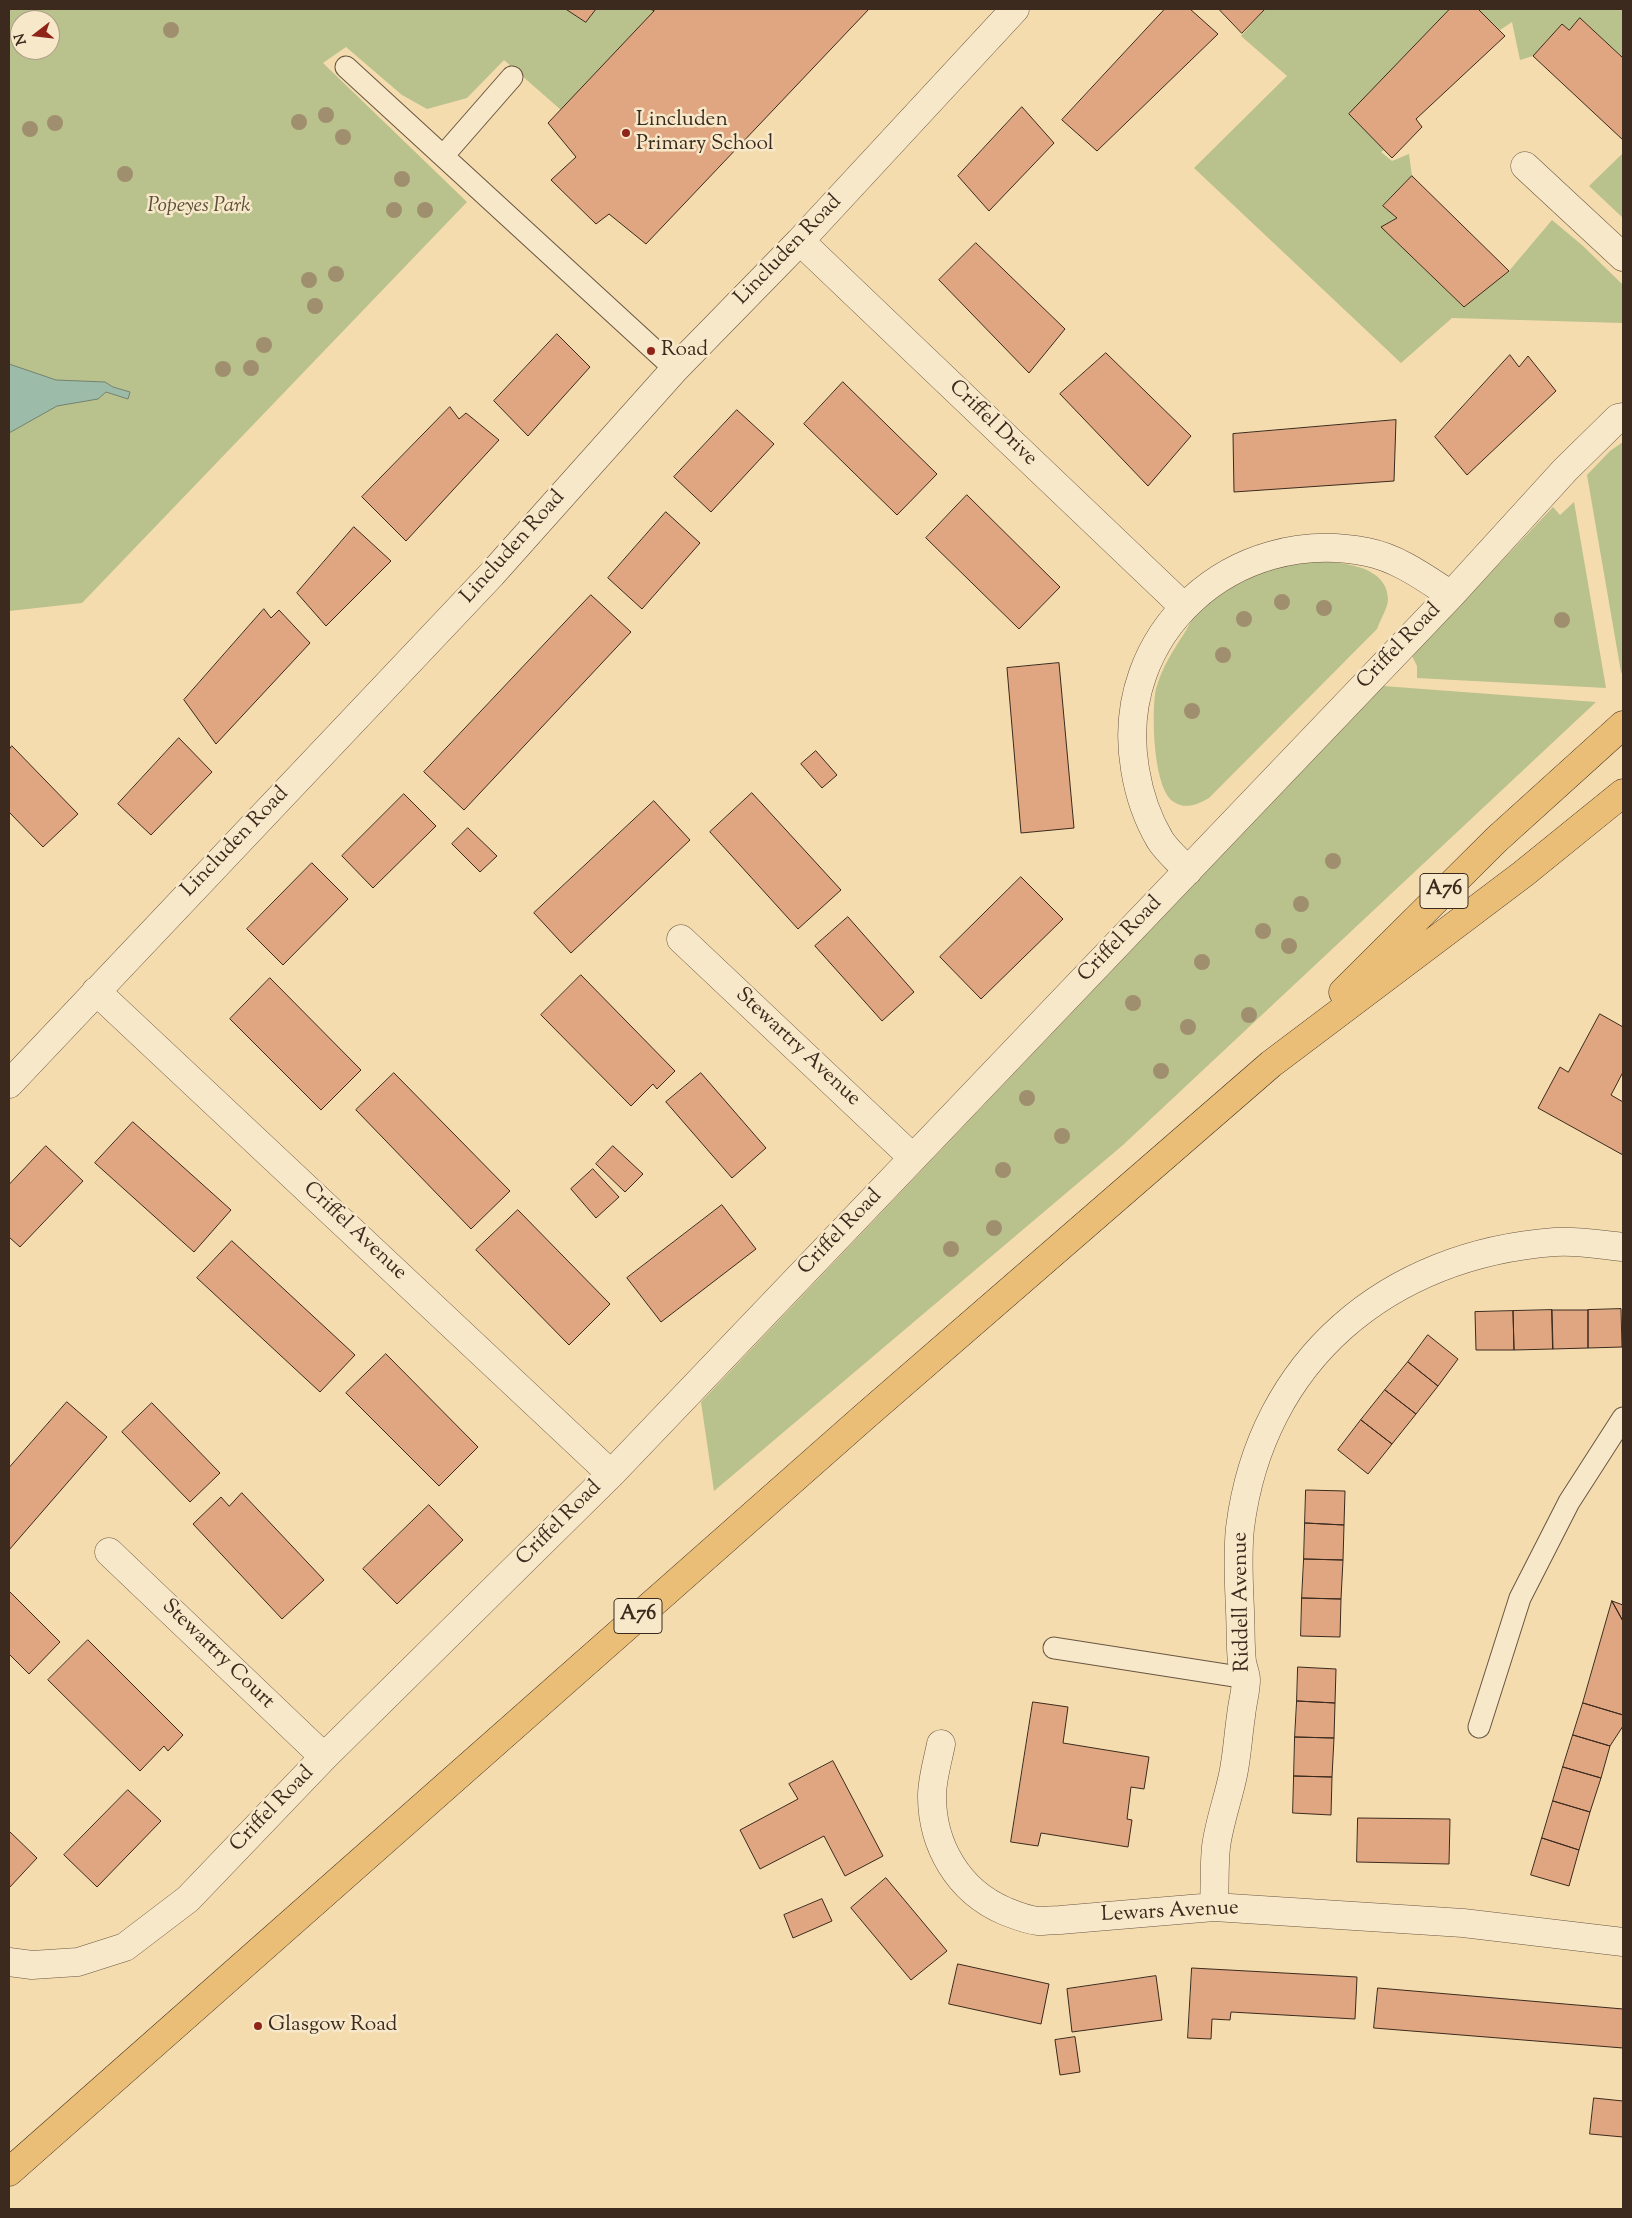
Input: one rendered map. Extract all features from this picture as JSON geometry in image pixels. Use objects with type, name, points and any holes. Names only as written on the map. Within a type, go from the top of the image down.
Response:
[{"type":"highway","name":"A76","points":[[1271,1064],[1497,839],[1623,724]]},
{"type":"highway","name":"A76","points":[[9,2172],[864,1417],[1271,1064],[1523,874],[1623,793]]},
{"type":"street","name":"Lincluden Road","points":[[9,1084],[492,574],[675,369],[800,241],[1014,9]]},
{"type":"street","points":[[1525,166],[1623,257]]},
{"type":"street","name":"Criffel Drive","points":[[800,241],[1184,607]]},
{"type":"street","name":"Criffel Road","points":[[9,1962],[32,1965],[78,1962],[125,1947],[188,1899],[324,1757],[612,1474],[1450,595],[1565,470],[1618,418],[1623,417]]},
{"type":"street","points":[[1188,871],[1160,840],[1139,795],[1131,745],[1136,694],[1154,648],[1184,607],[1222,575],[1268,555],[1318,547],[1368,552],[1415,570],[1450,595]]},
{"type":"street","name":"Stewartry Avenue","points":[[681,939],[913,1158]]},
{"type":"street","name":"Criffel Avenue","points":[[96,991],[612,1474]]},
{"type":"street","name":"Riddell Avenue","points":[[1214,1907],[1216,1846],[1233,1775],[1246,1678],[1242,1662],[1239,1570],[1240,1530],[1246,1491],[1258,1453],[1273,1416],[1294,1382],[1317,1352],[1343,1325],[1374,1301],[1406,1281],[1441,1265],[1478,1254],[1557,1241],[1623,1247]]},
{"type":"street","name":"Stewartry Court","points":[[109,1552],[324,1757]]},
{"type":"street","name":"Lewars Avenue","points":[[942,1744],[932,1794],[933,1816],[938,1838],[946,1858],[959,1877],[975,1893],[993,1906],[1036,1921],[1214,1907],[1621,1933]]},
{"type":"lane","points":[[346,67],[675,369]]},
{"type":"lane","points":[[444,156],[512,77]]},
{"type":"lane","points":[[1479,1727],[1520,1598],[1569,1502],[1623,1418]]},
{"type":"lane","points":[[1054,1648],[1246,1678]]},
{"type":"green space","name":"Popeyes Park","points":[[9,9],[566,9],[586,22],[596,9],[650,9],[654,11],[561,110],[504,60],[467,98],[427,109],[402,95],[346,47],[323,63],[467,202],[82,603],[9,611]]},
{"type":"green space","points":[[1265,9],[1450,9],[1350,114],[1384,150],[1381,152],[1392,161],[1409,154],[1412,176],[1383,206],[1397,218],[1382,228],[1464,307],[1509,271],[1552,220],[1583,246],[1623,285],[1623,323],[1452,318],[1401,363],[1194,168],[1287,76],[1241,36]]},
{"type":"green space","points":[[1478,9],[1623,9],[1623,58],[1580,18],[1569,30],[1562,24],[1533,56],[1520,60],[1512,22],[1500,30]]},
{"type":"green space","points":[[1623,153],[1623,218],[1589,186]]},
{"type":"green space","points":[[1623,442],[1623,675],[1587,475],[1610,451]]},
{"type":"green space","points":[[1574,502],[1606,688],[1417,678],[1417,666],[1412,656],[1553,507],[1560,515]]},
{"type":"green space","points":[[1296,560],[1352,565],[1377,576],[1385,586],[1388,603],[1377,629],[1209,798],[1187,806],[1178,804],[1167,795],[1158,767],[1155,749],[1154,700],[1158,681],[1165,666],[1194,617],[1209,602],[1253,573]]},
{"type":"green space","points":[[1383,686],[1596,702],[1123,1145],[714,1491],[701,1402]]},
{"type":"shaded area","points":[[9,364],[56,380],[105,382],[113,387],[130,392],[128,399],[106,392],[98,399],[57,406],[9,433]]},
{"type":"building","points":[[566,9],[596,9],[586,22]]},
{"type":"building","points":[[650,9],[869,9],[646,244],[609,214],[596,224],[551,180],[576,157],[548,123],[654,11]]},
{"type":"building","points":[[1165,9],[1190,9],[1218,34],[1097,151],[1062,120]]},
{"type":"building","points":[[1219,9],[1265,9],[1242,33]]},
{"type":"building","points":[[1450,9],[1478,9],[1505,36],[1416,119],[1422,127],[1392,158],[1349,114]]},
{"type":"building","points":[[1580,18],[1623,58],[1623,140],[1533,56],[1562,24],[1569,30]]},
{"type":"building","points":[[1022,107],[1054,143],[989,211],[958,176]]},
{"type":"building","points":[[1412,176],[1509,271],[1464,307],[1381,227],[1397,218],[1383,206]]},
{"type":"building","points":[[976,243],[1065,329],[1029,373],[939,280]]},
{"type":"building","points":[[557,334],[590,367],[528,436],[494,401]]},
{"type":"building","points":[[1106,353],[1191,436],[1148,486],[1060,394]]},
{"type":"building","points":[[1510,355],[1519,367],[1528,356],[1556,391],[1467,475],[1435,437]]},
{"type":"building","points":[[843,382],[937,474],[897,515],[804,424]]},
{"type":"building","points":[[450,407],[459,419],[466,413],[499,440],[406,541],[362,497]]},
{"type":"building","points":[[737,410],[774,444],[711,512],[674,477]]},
{"type":"building","points":[[1396,420],[1394,481],[1234,492],[1233,434]]},
{"type":"building","points":[[967,495],[1060,587],[1019,629],[926,538]]},
{"type":"building","points":[[666,512],[700,543],[642,609],[608,578]]},
{"type":"building","points":[[354,527],[391,561],[326,626],[297,593]]},
{"type":"building","points":[[591,595],[631,632],[464,810],[424,772]]},
{"type":"building","points":[[264,609],[271,618],[279,610],[310,643],[216,744],[184,700]]},
{"type":"building","points":[[1059,663],[1074,828],[1021,833],[1007,668]]},
{"type":"building","points":[[179,738],[212,772],[151,835],[118,804]]},
{"type":"building","points":[[12,746],[78,814],[43,847],[9,812],[9,750]]},
{"type":"building","points":[[816,751],[837,775],[822,788],[801,764]]},
{"type":"building","points":[[752,793],[841,890],[798,929],[710,832]]},
{"type":"building","points":[[404,794],[436,826],[373,888],[342,856]]},
{"type":"building","points":[[654,801],[690,840],[571,953],[534,913]]},
{"type":"building","points":[[468,828],[497,856],[480,872],[452,844]]},
{"type":"building","points":[[312,863],[348,899],[283,965],[247,929]]},
{"type":"building","points":[[1021,877],[1063,919],[981,999],[940,957]]},
{"type":"building","points":[[848,917],[914,992],[882,1021],[815,946]]},
{"type":"building","points":[[581,975],[675,1071],[657,1089],[653,1084],[631,1106],[541,1015]]},
{"type":"building","points":[[270,978],[361,1070],[321,1110],[230,1019]]},
{"type":"building","points":[[1600,1014],[1623,1027],[1623,1072],[1611,1095],[1623,1102],[1623,1155],[1538,1108],[1560,1067],[1568,1072]]},
{"type":"building","points":[[394,1073],[510,1191],[471,1229],[356,1110]]},
{"type":"building","points":[[701,1073],[766,1148],[732,1178],[666,1102]]},
{"type":"building","points":[[133,1122],[231,1210],[194,1252],[95,1163]]},
{"type":"building","points":[[46,1146],[83,1181],[20,1247],[9,1237],[9,1185]]},
{"type":"building","points":[[613,1146],[643,1174],[625,1192],[596,1164]]},
{"type":"building","points":[[593,1169],[619,1197],[596,1218],[571,1189]]},
{"type":"building","points":[[722,1205],[756,1249],[661,1322],[627,1278]]},
{"type":"building","points":[[518,1210],[610,1304],[569,1345],[476,1250]]},
{"type":"building","points":[[232,1241],[355,1355],[320,1392],[197,1278]]},
{"type":"building","points":[[1621,1309],[1622,1347],[1588,1348],[1588,1310]]},
{"type":"building","points":[[1552,1310],[1588,1310],[1588,1348],[1553,1349]]},
{"type":"building","points":[[1552,1310],[1553,1349],[1514,1350],[1513,1311]]},
{"type":"building","points":[[1513,1311],[1514,1350],[1476,1350],[1475,1312]]},
{"type":"building","points":[[1428,1335],[1458,1359],[1438,1386],[1408,1362]]},
{"type":"building","points":[[386,1354],[478,1447],[439,1486],[346,1393]]},
{"type":"building","points":[[1408,1362],[1438,1386],[1416,1414],[1385,1390]]},
{"type":"building","points":[[1385,1390],[1416,1414],[1392,1444],[1361,1420]]},
{"type":"building","points":[[67,1402],[107,1437],[9,1550],[9,1468]]},
{"type":"building","points":[[152,1403],[220,1473],[190,1502],[122,1432]]},
{"type":"building","points":[[1361,1420],[1392,1444],[1368,1474],[1338,1450]]},
{"type":"building","points":[[1306,1490],[1345,1491],[1344,1525],[1305,1523]]},
{"type":"building","points":[[242,1493],[324,1580],[282,1619],[193,1524],[221,1497],[229,1506]]},
{"type":"building","points":[[429,1505],[463,1540],[397,1604],[363,1569]]},
{"type":"building","points":[[1305,1523],[1344,1525],[1343,1560],[1304,1559]]},
{"type":"building","points":[[1304,1559],[1343,1560],[1341,1599],[1302,1598]]},
{"type":"building","points":[[9,1591],[60,1642],[29,1674],[9,1654]]},
{"type":"building","points":[[1302,1598],[1341,1599],[1340,1637],[1301,1636]]},
{"type":"building","points":[[1612,1601],[1623,1621],[1623,1715],[1583,1703]]},
{"type":"building","points":[[1612,1601],[1623,1605],[1623,1621]]},
{"type":"building","points":[[88,1640],[183,1735],[168,1751],[164,1746],[140,1771],[48,1680]]},
{"type":"building","points":[[1298,1667],[1336,1669],[1335,1703],[1297,1701]]},
{"type":"building","points":[[1297,1701],[1335,1703],[1334,1738],[1295,1737]]},
{"type":"building","points":[[1033,1702],[1068,1707],[1063,1743],[1149,1757],[1144,1789],[1131,1787],[1127,1819],[1132,1820],[1128,1847],[1041,1833],[1038,1846],[1011,1842]]},
{"type":"building","points":[[1583,1703],[1623,1715],[1623,1726],[1610,1746],[1573,1735]]},
{"type":"building","points":[[1573,1735],[1610,1746],[1601,1778],[1563,1767]]},
{"type":"building","points":[[1295,1737],[1334,1738],[1332,1777],[1294,1776]]},
{"type":"building","points":[[833,1761],[883,1856],[845,1876],[824,1836],[760,1869],[740,1830],[798,1799],[789,1784]]},
{"type":"building","points":[[1563,1767],[1601,1778],[1590,1812],[1553,1801]]},
{"type":"building","points":[[1294,1776],[1332,1777],[1331,1815],[1293,1813]]},
{"type":"building","points":[[128,1790],[161,1821],[97,1887],[64,1855]]},
{"type":"building","points":[[1553,1801],[1590,1812],[1579,1850],[1542,1838]]},
{"type":"building","points":[[1358,1818],[1450,1819],[1449,1864],[1357,1862]]},
{"type":"building","points":[[9,1831],[37,1858],[9,1888]]},
{"type":"building","points":[[1542,1838],[1579,1850],[1569,1886],[1531,1875]]},
{"type":"building","points":[[886,1878],[947,1951],[911,1980],[851,1908]]},
{"type":"building","points":[[822,1899],[832,1921],[793,1938],[784,1915]]},
{"type":"building","points":[[958,1964],[1049,1984],[1041,2024],[949,2004]]},
{"type":"building","points":[[1192,1968],[1357,1977],[1355,2019],[1231,2012],[1230,2020],[1212,2019],[1211,2039],[1188,2038]]},
{"type":"building","points":[[1156,1976],[1162,2020],[1072,2032],[1067,1989]]},
{"type":"building","points":[[1378,1988],[1623,2009],[1623,2048],[1374,2028]]},
{"type":"building","points":[[1075,2037],[1080,2072],[1060,2075],[1055,2040]]},
{"type":"building","points":[[1594,2098],[1623,2101],[1623,2137],[1590,2134]]},
{"type":"place","name":"Lincluden Primary School","points":[[626,133]]},
{"type":"place","name":"Road","points":[[651,351]]},
{"type":"place","name":"Glasgow Road","points":[[258,2026]]}]
